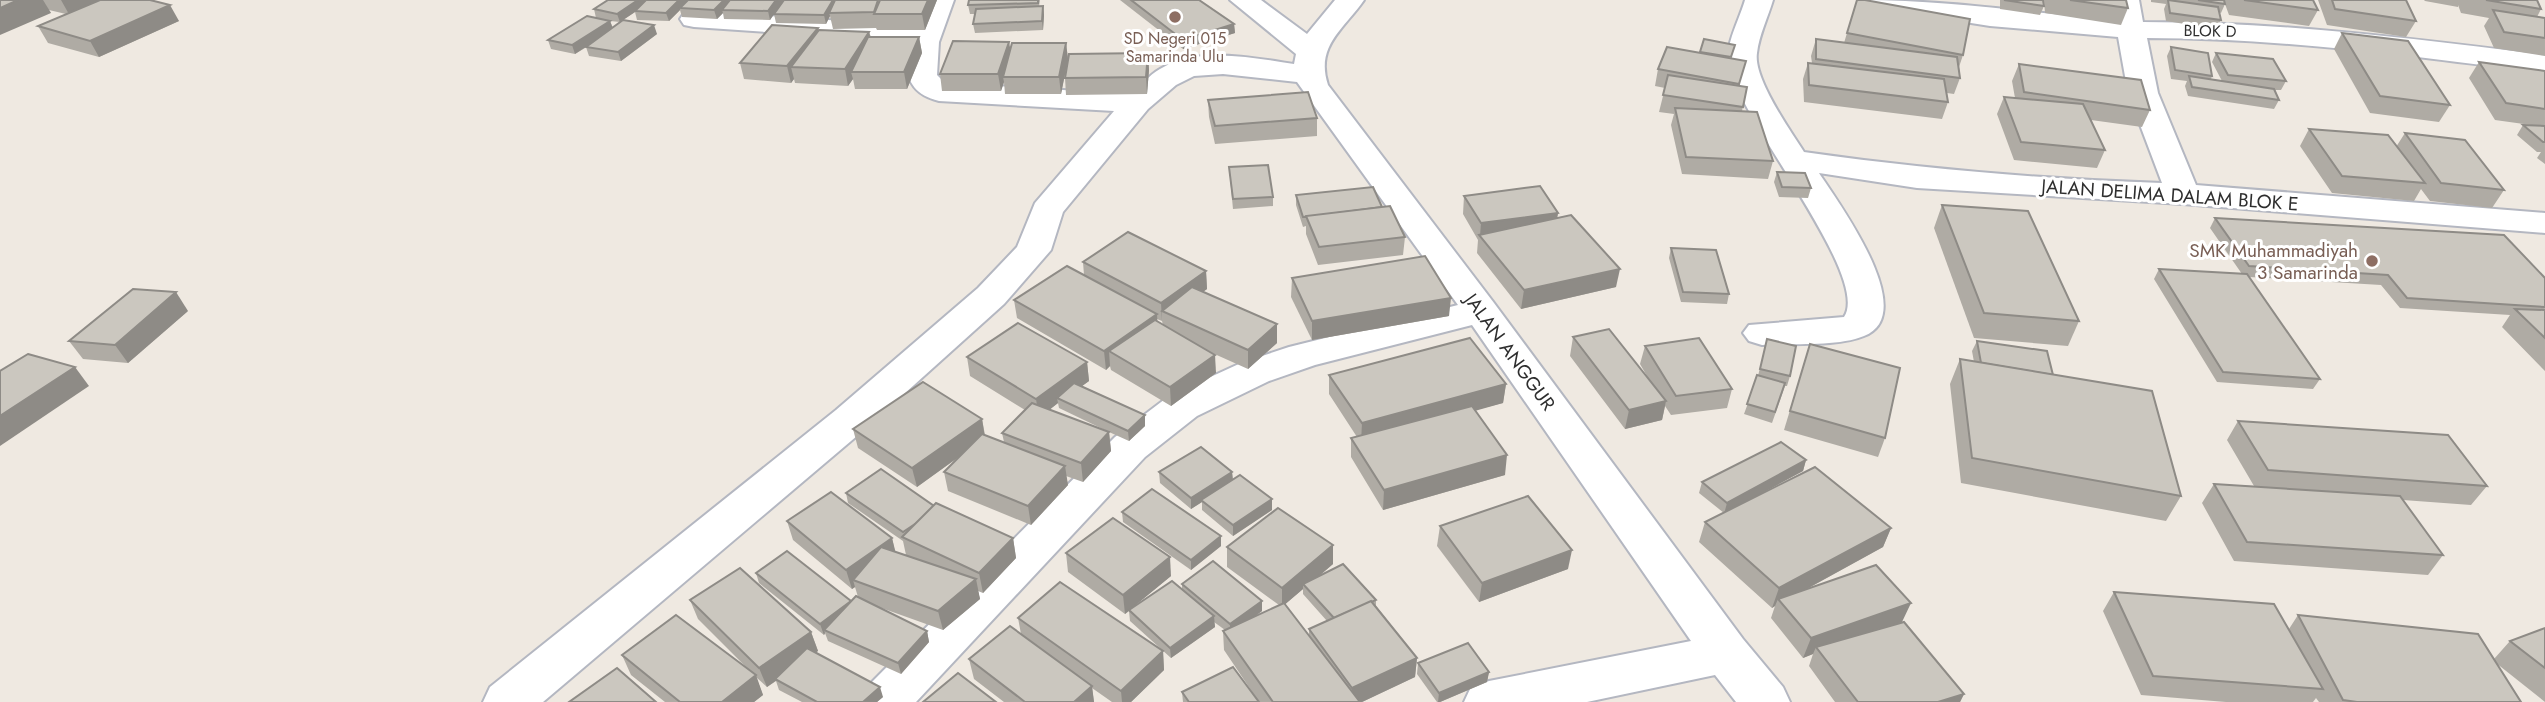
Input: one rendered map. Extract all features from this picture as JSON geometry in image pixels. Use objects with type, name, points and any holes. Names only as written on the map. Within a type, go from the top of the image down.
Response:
[{"type":"street","points":[[940,0],[927,35],[921,78],[930,89],[939,92],[1137,103]]},
{"type":"street","points":[[1244,0],[1309,62]]},
{"type":"street","points":[[1309,62],[1350,0]]},
{"type":"street","points":[[1759,0],[1742,54],[1743,65],[1783,145],[1796,160],[1844,241],[1862,282],[1867,310],[1861,323],[1851,328],[1762,332]]},
{"type":"street","name":"BLOK D","points":[[1876,0],[1990,18],[2129,30],[2237,30],[2337,38],[2545,64]]},
{"type":"street","points":[[2125,0],[2143,93],[2183,194]]},
{"type":"street","points":[[694,19],[927,35]]},
{"type":"street","points":[[508,702],[850,420],[991,296],[1034,250],[1046,210],[1137,103],[1172,73],[1192,68],[1309,62]]},
{"type":"street","name":"JALAN ANGGUR","points":[[1309,62],[1313,86],[1481,311],[1726,653],[1765,702]]},
{"type":"street","name":"JALAN DELIMA DALAM BLOK E","points":[[1796,160],[1917,178],[2079,190],[2183,194],[2545,223]]},
{"type":"street","points":[[886,702],[1129,447],[1183,406],[1255,372],[1303,356],[1481,311]]},
{"type":"street","points":[[1489,702],[1726,653]]},
{"type":"building","points":[[0,0],[18,0],[0,8]]},
{"type":"building","points":[[100,0],[150,0],[170,5],[90,41],[38,26]]},
{"type":"building","points":[[608,0],[638,0],[617,14],[594,9]]},
{"type":"building","points":[[646,0],[679,0],[666,13],[635,11]]},
{"type":"building","points":[[688,0],[724,0],[714,10],[680,8]]},
{"type":"building","points":[[730,0],[776,0],[768,11],[722,10]]},
{"type":"building","points":[[784,0],[833,0],[824,15],[774,14]]},
{"type":"building","points":[[835,0],[878,0],[874,12],[829,13]]},
{"type":"building","points":[[880,0],[928,0],[922,14],[874,14]]},
{"type":"building","points":[[969,0],[1038,0],[1038,3],[968,5]]},
{"type":"building","name":"SD Negeri 015 Samarinda Ulu","points":[[1131,0],[1199,0],[1234,24],[1183,40]]},
{"type":"building","points":[[1857,0],[1970,19],[1963,55],[1847,33]]},
{"type":"building","points":[[2004,0],[2043,0],[2044,6]]},
{"type":"building","points":[[2070,0],[2126,0],[2128,8]]},
{"type":"building","points":[[2168,0],[2218,7],[2221,20],[2170,13]]},
{"type":"building","points":[[2198,0],[2224,0],[2225,4]]},
{"type":"building","points":[[2244,0],[2313,0],[2318,10]]},
{"type":"building","points":[[2332,0],[2406,0],[2416,21],[2335,9]]},
{"type":"building","points":[[2486,0],[2537,0],[2541,9]]},
{"type":"building","points":[[1043,6],[1042,21],[973,24],[976,9]]},
{"type":"building","points":[[2493,10],[2545,18],[2545,38],[2504,32]]},
{"type":"building","points":[[587,16],[610,21],[572,45],[548,40]]},
{"type":"building","points":[[623,20],[654,25],[618,52],[586,47]]},
{"type":"building","points":[[772,25],[818,28],[787,66],[740,63]]},
{"type":"building","points":[[819,30],[869,32],[845,69],[791,67]]},
{"type":"building","points":[[2342,33],[2408,41],[2450,105],[2380,96]]},
{"type":"building","points":[[868,37],[919,37],[904,72],[851,72]]},
{"type":"building","points":[[1704,39],[1735,45],[1731,57],[1700,52]]},
{"type":"building","points":[[1816,39],[1957,57],[1960,78],[1816,59]]},
{"type":"building","points":[[953,41],[1009,42],[998,74],[940,74]]},
{"type":"building","points":[[1012,43],[1066,43],[1059,77],[1003,77]]},
{"type":"building","points":[[1667,47],[1746,61],[1739,84],[1658,69]]},
{"type":"building","points":[[2171,47],[2208,53],[2212,76],[2175,70]]},
{"type":"building","points":[[1148,53],[1146,77],[1065,78],[1069,54]]},
{"type":"building","points":[[2216,53],[2273,59],[2286,81],[2228,75]]},
{"type":"building","points":[[2479,62],[2545,71],[2545,109],[2506,103]]},
{"type":"building","points":[[1808,63],[1944,79],[1948,102],[1809,85]]},
{"type":"building","points":[[2019,64],[2141,80],[2150,110],[2024,92]]},
{"type":"building","points":[[1668,75],[1747,87],[1743,107],[1663,95]]},
{"type":"building","points":[[2189,76],[2274,89],[2279,100],[2192,87]]},
{"type":"building","points":[[1308,92],[1317,118],[1215,126],[1208,100]]},
{"type":"building","points":[[2004,97],[2083,104],[2105,150],[2021,142]]},
{"type":"building","points":[[1675,108],[1757,112],[1773,161],[1686,157]]},
{"type":"building","points":[[2523,125],[2545,126],[2545,142],[2543,142]]},
{"type":"building","points":[[2309,129],[2388,135],[2425,183],[2342,176]]},
{"type":"building","points":[[2405,133],[2465,140],[2504,190],[2441,183]]},
{"type":"building","points":[[1268,165],[1273,197],[1233,199],[1229,167]]},
{"type":"building","points":[[1777,172],[1805,173],[1811,188],[1782,187]]},
{"type":"building","points":[[1540,186],[1558,213],[1481,223],[1464,196]]},
{"type":"building","points":[[1373,187],[1382,207],[1307,217],[1303,217],[1296,195]]},
{"type":"building","points":[[1942,205],[2028,211],[2079,321],[1984,313]]},
{"type":"building","points":[[1390,206],[1405,237],[1319,247],[1306,216]]},
{"type":"building","points":[[1571,215],[1620,269],[1524,290],[1479,235]]},
{"type":"building","name":"SMK Muhammadiyah 3 Samarinda","points":[[2215,218],[2504,235],[2545,278],[2545,307],[2407,298],[2388,275],[2249,266]]},
{"type":"building","points":[[1128,232],[1206,271],[1161,303],[1083,262]]},
{"type":"building","points":[[1671,248],[1716,250],[1729,294],[1683,292]]},
{"type":"building","points":[[1425,256],[1451,298],[1312,321],[1292,278]]},
{"type":"building","points":[[1067,266],[1157,314],[1104,351],[1014,300]]},
{"type":"building","name":"SMK Muhammadiyah 3 Samarinda","points":[[2159,269],[2247,274],[2320,379],[2223,372]]},
{"type":"building","points":[[1192,287],[1277,324],[1248,350],[1162,311]]},
{"type":"building","points":[[133,289],[176,292],[115,345],[69,341]]},
{"type":"building","points":[[2515,309],[2545,310],[2545,338]]},
{"type":"building","points":[[1155,320],[1215,355],[1170,387],[1109,351]]},
{"type":"building","points":[[1018,323],[1087,362],[1036,399],[967,357]]},
{"type":"building","points":[[1609,329],[1666,401],[1629,410],[1573,337]]},
{"type":"building","points":[[1470,338],[1506,384],[1362,423],[1329,375]]},
{"type":"building","points":[[1699,338],[1732,389],[1676,396],[1645,346]]},
{"type":"building","points":[[1767,339],[1796,346],[1790,376],[1760,369]]},
{"type":"building","points":[[1977,341],[2047,351],[2053,375],[1981,363]]},
{"type":"building","points":[[1810,344],[1900,368],[1885,438],[1790,411]]},
{"type":"building","points":[[28,354],[75,367],[0,416],[0,371]]},
{"type":"building","points":[[1960,359],[2152,391],[2181,496],[1972,458]]},
{"type":"building","points":[[1757,375],[1785,383],[1775,412],[1747,404]]},
{"type":"building","points":[[923,382],[982,419],[912,468],[853,429]]},
{"type":"building","points":[[1074,383],[1145,415],[1128,431],[1057,398]]},
{"type":"building","points":[[1032,403],[1109,432],[1081,463],[1002,433]]},
{"type":"building","points":[[1472,406],[1507,455],[1384,490],[1351,438]]},
{"type":"building","points":[[2238,421],[2448,435],[2487,486],[2268,470]]},
{"type":"building","points":[[982,434],[1065,466],[1028,506],[944,472]]},
{"type":"building","points":[[1781,442],[1806,460],[1727,503],[1702,482]]},
{"type":"building","points":[[1201,447],[1232,472],[1191,498],[1159,472]]},
{"type":"building","points":[[1815,467],[1891,528],[1779,588],[1705,522]]},
{"type":"building","points":[[881,469],[934,506],[903,532],[846,493]]},
{"type":"building","points":[[1240,475],[1272,499],[1233,525],[1201,500]]},
{"type":"building","points":[[2214,484],[2400,496],[2443,555],[2247,542]]},
{"type":"building","points":[[1152,489],[1221,536],[1191,560],[1122,512]]},
{"type":"building","points":[[831,492],[892,538],[846,570],[787,521]]},
{"type":"building","points":[[1528,496],[1572,550],[1482,583],[1440,526]]},
{"type":"building","points":[[936,503],[1013,538],[979,573],[902,537]]},
{"type":"building","points":[[1278,508],[1333,545],[1282,588],[1227,547]]},
{"type":"building","points":[[1113,518],[1170,557],[1123,595],[1066,553]]},
{"type":"building","points":[[881,547],[976,579],[938,611],[853,580]]},
{"type":"building","points":[[787,551],[851,601],[820,624],[756,573]]},
{"type":"building","points":[[1213,561],[1262,601],[1230,624],[1182,584]]},
{"type":"building","points":[[1343,564],[1376,600],[1334,618],[1303,584]]},
{"type":"building","points":[[1876,565],[1911,603],[1811,638],[1778,599]]},
{"type":"building","points":[[740,568],[811,632],[759,668],[690,600]]},
{"type":"building","points":[[1172,581],[1214,616],[1170,648],[1129,610]]},
{"type":"building","points":[[1060,582],[1163,651],[1121,691],[1018,618]]},
{"type":"building","points":[[2114,592],[2274,604],[2323,689],[2153,676]]},
{"type":"building","points":[[856,596],[927,631],[898,663],[824,630]]},
{"type":"building","points":[[1371,601],[1417,658],[1352,688],[1309,629]]},
{"type":"building","points":[[1284,603],[1360,702],[1273,702],[1223,631]]},
{"type":"building","points":[[676,615],[756,675],[722,702],[680,702],[622,655]]},
{"type":"building","points":[[2298,615],[2478,634],[2521,702],[2343,700]]},
{"type":"building","points":[[1904,622],[1964,694],[1938,702],[1858,702],[1816,647]]},
{"type":"building","points":[[1010,626],[1092,686],[1074,702],[1025,702],[969,659]]},
{"type":"building","points":[[2545,628],[2545,668],[2510,641]]},
{"type":"building","points":[[1468,643],[1489,672],[1439,693],[1418,663]]},
{"type":"building","points":[[807,648],[880,687],[863,702],[817,702],[775,679]]},
{"type":"building","points":[[1233,667],[1259,702],[1189,702],[1182,692]]},
{"type":"building","points":[[617,668],[656,702],[569,702]]},
{"type":"building","points":[[958,673],[996,702],[923,702]]},
{"type":"place","name":"SD Negeri 015 Samarinda Ulu","points":[[1175,17]]},
{"type":"place","name":"SMK Muhammadiyah 3 Samarinda","points":[[2372,261]]}]
